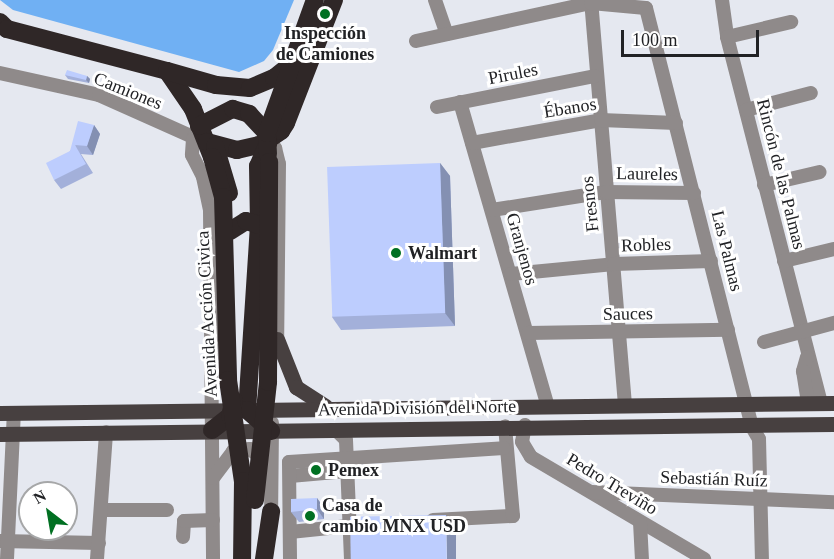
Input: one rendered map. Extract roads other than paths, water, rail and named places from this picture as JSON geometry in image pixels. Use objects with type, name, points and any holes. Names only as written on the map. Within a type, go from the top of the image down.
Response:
[{"type":"highway","points":[[212,430],[241,410],[259,225],[258,166],[291,63],[315,0]]},
{"type":"highway","points":[[205,142],[237,150],[281,131],[334,0]]},
{"type":"highway","points":[[0,22],[8,29],[216,85],[242,88],[274,78],[291,63]]},
{"type":"highway","points":[[167,71],[181,88],[229,188],[241,410]]},
{"type":"highway","points":[[205,142],[233,109],[249,114],[267,139],[269,162],[268,382],[257,455],[254,559]]},
{"type":"highway","name":"Avenida Acción Civica","points":[[205,142],[223,197],[228,380],[243,481],[242,559]]},
{"type":"highway","points":[[230,231],[246,220],[259,225]]},
{"type":"highway","points":[[241,410],[271,431]]},
{"type":"highway","points":[[264,559],[271,512]]},
{"type":"main road","points":[[277,339],[296,387],[328,407]]},
{"type":"main road","name":"Avenida División del Norte","points":[[7,413],[272,410],[328,407],[747,406],[821,403]]},
{"type":"main road","points":[[505,426],[506,407]]},
{"type":"main road","name":"Avenida División del Norte","points":[[7,434],[212,430],[341,435],[359,429],[525,425],[752,427],[834,424]]},
{"type":"street","points":[[435,0],[447,34]]},
{"type":"street","name":"Rincón de las Palmas","points":[[722,0],[727,37],[807,357],[815,370],[821,403]]},
{"type":"street","points":[[416,41],[591,2]]},
{"type":"street","name":"Fresnos","points":[[591,2],[595,76],[601,120],[626,405]]},
{"type":"street","name":"Las Palmas","points":[[591,2],[646,8],[752,427],[759,439],[762,559]]},
{"type":"street","points":[[727,37],[791,22]]},
{"type":"street","name":"Camiones","points":[[2,71],[99,95],[205,142]]},
{"type":"street","name":"Pirules","points":[[437,107],[595,76]]},
{"type":"street","points":[[746,110],[811,93]]},
{"type":"street","name":"Granjenos","points":[[460,102],[548,406]]},
{"type":"street","name":"Ébanos","points":[[472,143],[601,120],[676,123]]},
{"type":"street","points":[[267,139],[275,148],[279,164],[277,339],[271,431],[272,559]]},
{"type":"street","points":[[205,142],[192,154],[203,177],[210,211],[213,559]]},
{"type":"street","points":[[764,185],[820,172]]},
{"type":"street","name":"Laureles","points":[[492,210],[606,192],[694,193]]},
{"type":"street","points":[[784,261],[834,249]]},
{"type":"street","name":"Robles","points":[[511,274],[614,264],[711,261]]},
{"type":"street","points":[[764,342],[834,323]]},
{"type":"street","name":"Sauces","points":[[528,333],[728,330]]},
{"type":"street","points":[[7,413],[4,541],[7,559]]},
{"type":"street","name":"Pedro Treviño","points":[[525,425],[522,442],[531,457],[704,559]]},
{"type":"street","points":[[423,521],[513,516],[511,469],[504,448],[505,426]]},
{"type":"street","points":[[97,559],[106,432]]},
{"type":"street","points":[[341,435],[347,465],[351,559]]},
{"type":"street","points":[[213,478],[225,458],[241,448],[260,454],[272,473]]},
{"type":"street","points":[[290,559],[290,473],[504,448]]},
{"type":"street","name":"Sebastián Ruíz","points":[[592,492],[834,502]]},
{"type":"street","points":[[101,510],[167,510]]},
{"type":"street","points":[[183,537],[184,521],[213,520]]},
{"type":"street","points":[[640,522],[642,559]]},
{"type":"street","points":[[290,532],[379,523]]},
{"type":"street","points":[[4,541],[99,543]]},
{"type":"water","points":[[0,0],[294,0],[273,50],[264,61],[239,72],[13,10]]},
{"type":"place","name":"Inspección de Camiones","points":[[325,14]]},
{"type":"place","name":"Walmart","points":[[396,253]]},
{"type":"place","name":"Pemex","points":[[316,470]]},
{"type":"place","name":"Casa de cambio MNX USD","points":[[310,516]]}]
